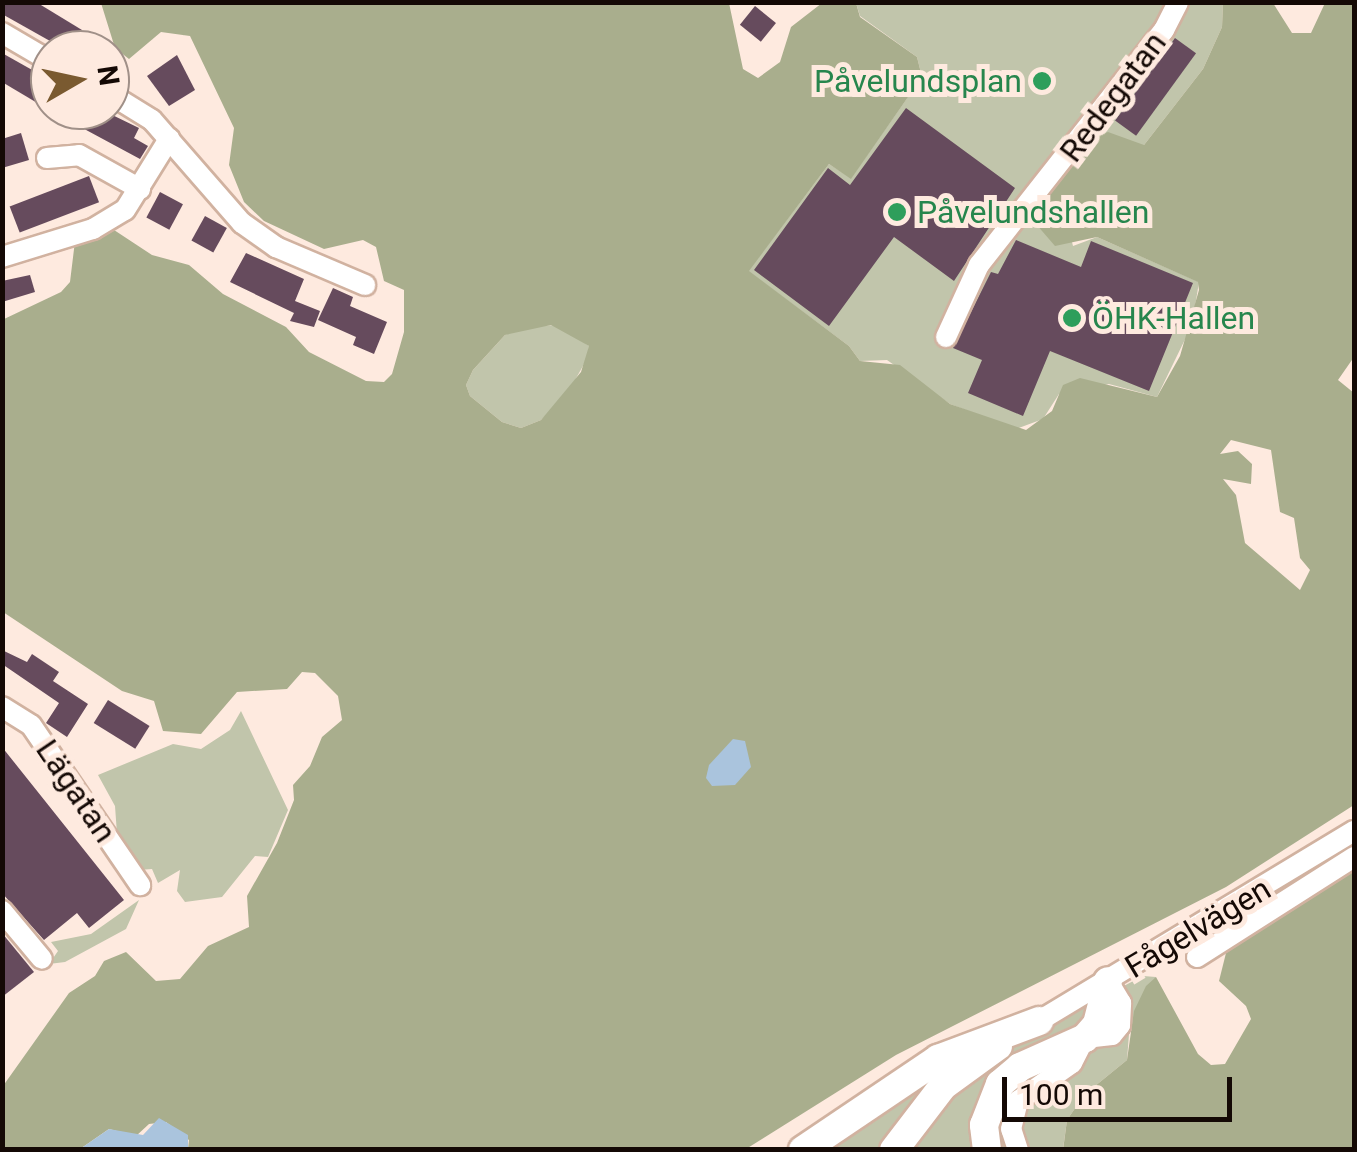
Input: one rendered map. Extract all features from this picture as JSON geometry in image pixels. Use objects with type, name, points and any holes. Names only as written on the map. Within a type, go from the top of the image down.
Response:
[{"type":"highway","points":[[987,1150],[984,1125],[1000,1084],[1020,1067],[1091,1043],[1108,981]]},
{"type":"highway","points":[[802,1150],[938,1059],[1039,1021]]},
{"type":"highway","points":[[894,1150],[944,1086],[1039,1021]]},
{"type":"street","name":"Redegatan","points":[[946,337],[979,265],[1140,62],[1178,2]]},
{"type":"street","points":[[2,33],[30,49]]},
{"type":"street","points":[[130,109],[169,139],[223,205],[262,239],[365,284]]},
{"type":"street","points":[[2,257],[102,225],[140,189],[169,139]]},
{"type":"street","points":[[47,158],[79,155],[140,189]]},
{"type":"street","name":"Lägatan","points":[[2,707],[31,725],[140,885]]},
{"type":"street","name":"Fågelvägen","points":[[1039,1021],[1354,832]]},
{"type":"street","points":[[1197,958],[1354,857]]},
{"type":"street","points":[[2,911],[42,960]]},
{"type":"street","points":[[1018,1150],[1011,1129],[1018,1101],[1091,1043]]},
{"type":"green space","points":[[101,3],[729,3],[743,69],[758,78],[780,62],[791,27],[822,3],[856,3],[860,17],[917,57],[922,77],[851,179],[829,164],[749,271],[849,346],[860,361],[900,365],[950,404],[1026,430],[1052,411],[1063,385],[1080,378],[1157,397],[1180,356],[1199,290],[1198,282],[1097,237],[1055,246],[1036,224],[1038,204],[1093,138],[1108,132],[1144,145],[1203,69],[1222,27],[1223,3],[1273,3],[1292,33],[1311,33],[1325,3],[1354,3],[1354,357],[1338,380],[1354,393],[1354,805],[1226,887],[896,1055],[746,1149],[188,1149],[189,1140],[166,1122],[149,1124],[136,1136],[109,1129],[80,1149],[3,1149],[3,1086],[69,993],[95,976],[104,961],[126,952],[156,981],[180,979],[208,946],[249,927],[247,896],[277,843],[294,800],[293,785],[310,766],[322,737],[342,720],[338,696],[315,673],[302,672],[287,689],[237,692],[201,734],[163,731],[154,701],[122,691],[3,612],[2,320],[61,292],[70,282],[75,241],[111,228],[152,255],[189,265],[223,294],[286,327],[309,352],[366,381],[384,382],[392,374],[404,332],[404,290],[384,281],[376,247],[363,240],[324,249],[264,221],[244,202],[229,165],[234,128],[190,36],[161,32],[130,58],[130,30],[109,30]],"holes":[[[551,325],[589,346],[581,372],[541,420],[521,428],[502,422],[470,396],[466,385],[473,370],[505,335]],[[1231,440],[1271,450],[1280,512],[1294,518],[1300,558],[1310,570],[1300,590],[1245,543],[1236,495],[1223,479],[1251,484],[1252,464],[1238,451],[1220,454]]]},
{"type":"green space","points":[[856,3],[1223,3],[1222,27],[1203,69],[1144,145],[1084,148],[1058,186],[1073,246],[1097,237],[1199,282],[1192,325],[1157,397],[1109,384],[1059,394],[1043,419],[1016,429],[950,404],[887,360],[860,361],[849,346],[748,271],[829,164],[851,178],[922,77],[917,57],[860,16]]},
{"type":"green space","points":[[560,325],[589,346],[588,357],[565,398],[541,420],[521,428],[502,422],[470,396],[466,385],[473,370],[505,335],[528,326]]},
{"type":"green space","points":[[241,711],[288,810],[268,857],[255,856],[222,897],[185,902],[177,891],[180,870],[158,883],[152,869],[138,870],[118,848],[115,806],[98,775],[173,744],[201,749],[230,730]]},
{"type":"green space","points":[[1354,866],[1354,1149],[1063,1150],[1067,1120],[1084,1095],[1127,1060],[1134,1011],[1146,986],[1156,977],[1198,1054],[1211,1065],[1225,1064],[1251,1019],[1246,1006],[1219,981],[1228,945]]},
{"type":"green space","points":[[139,900],[126,929],[65,962],[49,964],[58,951],[51,942],[91,934]]},
{"type":"green space","points":[[1143,976],[1156,977],[1129,1034],[1127,1060],[1084,1095],[1067,1120],[1063,1149],[995,1149],[994,1109],[1007,1088],[1048,1065],[1116,990]]},
{"type":"green space","points":[[1089,1003],[1076,1033],[1000,1068],[983,1088],[974,1110],[975,1149],[905,1150],[929,1113],[1007,1049]]},
{"type":"green space","points":[[945,1065],[878,1149],[818,1150]]},
{"type":"water","points":[[733,739],[745,741],[751,767],[735,785],[712,786],[706,778],[709,765]]},
{"type":"water","points":[[159,1118],[188,1135],[188,1149],[80,1149],[109,1129],[143,1135]]},
{"type":"building","points":[[2,2],[36,2],[82,30],[30,30],[2,14]]},
{"type":"building","points":[[755,6],[776,23],[761,42],[740,25]]},
{"type":"building","points":[[1175,38],[1196,53],[1136,136],[1115,121]]},
{"type":"building","points":[[2,53],[30,69],[30,99],[2,82]]},
{"type":"building","points":[[177,55],[195,90],[169,106],[147,76]]},
{"type":"building","name":"Påvelundshallen","points":[[906,108],[1015,188],[954,281],[894,237],[829,326],[754,270],[828,168],[850,185]]},
{"type":"building","points":[[130,124],[139,128],[134,138],[148,146],[140,159],[86,130],[130,130]]},
{"type":"building","points":[[21,133],[29,160],[2,168],[2,139]]},
{"type":"building","points":[[89,176],[99,202],[20,233],[10,206]]},
{"type":"building","points":[[160,192],[183,204],[169,230],[146,218]]},
{"type":"building","points":[[205,216],[227,228],[213,253],[191,240]]},
{"type":"building","name":"ÖHK-Hallen","points":[[1016,240],[1081,267],[1091,241],[1193,283],[1149,391],[1050,351],[1023,416],[968,393],[982,360],[953,348],[991,272],[998,274]]},
{"type":"building","points":[[246,253],[304,279],[295,301],[320,311],[314,327],[290,321],[294,313],[230,282]]},
{"type":"building","points":[[30,275],[35,292],[2,302],[2,281]]},
{"type":"building","points":[[333,288],[353,297],[350,306],[387,322],[374,354],[353,345],[356,337],[318,320]]},
{"type":"building","points":[[2,650],[27,662],[32,654],[59,672],[53,681],[88,704],[67,737],[46,723],[59,703],[2,664]]},
{"type":"building","points":[[108,700],[150,726],[135,749],[94,723]]},
{"type":"building","points":[[2,747],[124,900],[89,928],[77,913],[44,940],[2,893]]},
{"type":"building","points":[[2,933],[34,972],[2,997]]},
{"type":"place","name":"Påvelundsplan","points":[[1042,81]]},
{"type":"place","name":"Påvelundshallen","points":[[897,212]]},
{"type":"place","name":"ÖHK-Hallen","points":[[1072,318]]}]
